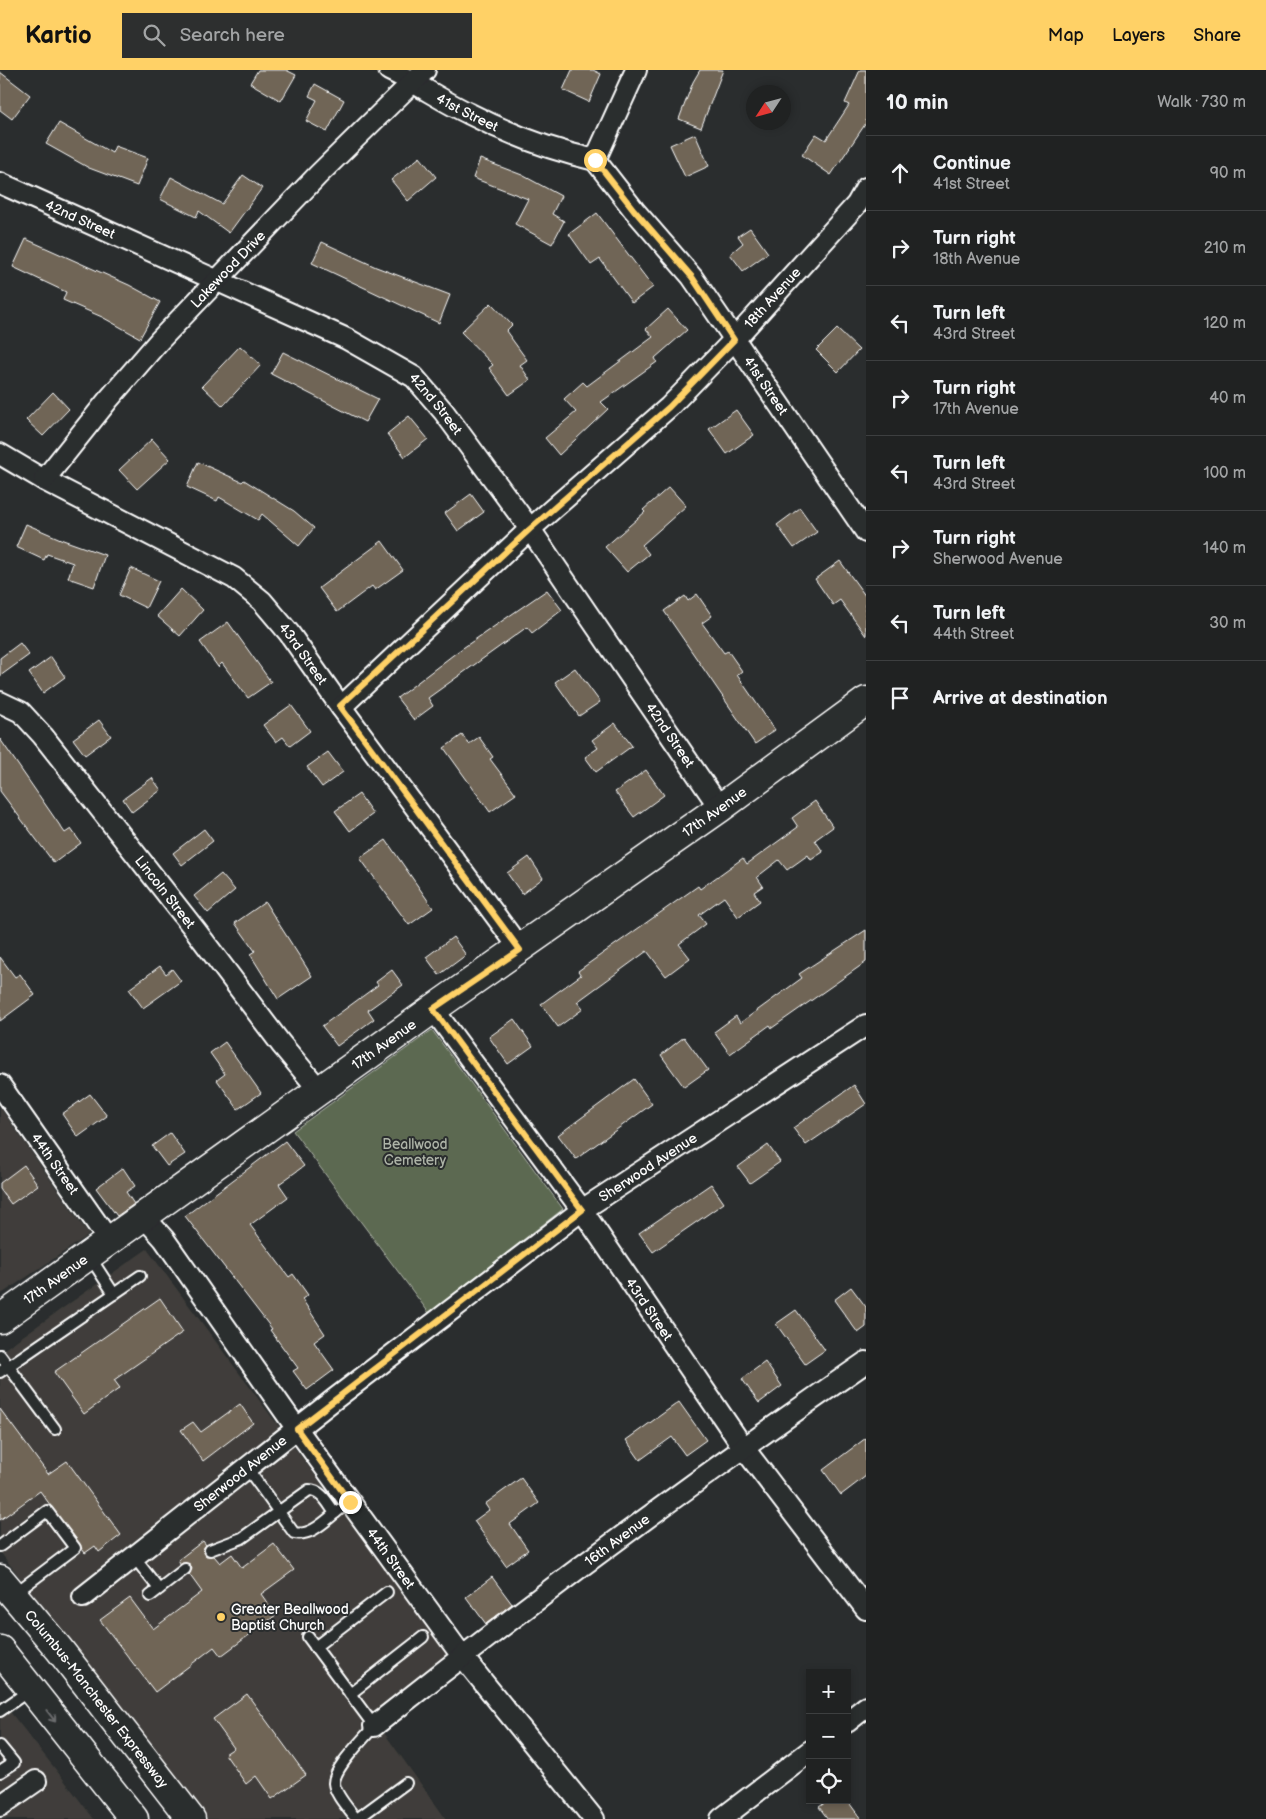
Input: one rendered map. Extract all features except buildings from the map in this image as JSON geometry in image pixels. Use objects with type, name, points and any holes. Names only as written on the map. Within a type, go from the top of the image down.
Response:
[{"type":"street","name":"41st Street","points":[[389,70],[420,76],[468,114],[517,137],[555,152],[595,160],[634,210],[692,277],[866,532]]},
{"type":"street","points":[[595,160],[636,70]]},
{"type":"street","name":"Lakewood Drive","points":[[44,480],[114,392],[159,341],[318,175],[420,76]]},
{"type":"street","name":"42nd Street","points":[[0,182],[347,339],[414,377],[444,412],[530,529],[720,808]]},
{"type":"street","name":"18th Avenue","points":[[340,706],[530,529],[669,407],[734,340],[857,204],[866,188]]},
{"type":"street","name":"43rd Street","points":[[0,454],[44,480],[234,578],[262,601],[289,633],[340,706],[520,950]]},
{"type":"street","name":"17th Avenue","points":[[0,1319],[144,1218],[433,1009],[520,950],[720,808],[866,701]]},
{"type":"street","name":"Lincoln Street","points":[[0,702],[21,712],[43,736],[196,931],[281,1044],[320,1091]]},
{"type":"street","name":"43rd Street","points":[[433,1009],[582,1210],[743,1447],[866,1609]]},
{"type":"street","name":"Sherwood Avenue","points":[[83,1597],[297,1429],[582,1210],[866,1025]]},
{"type":"street","name":"44th Street","points":[[0,1085],[99,1249]]},
{"type":"street","name":"44th Street","points":[[144,1218],[164,1239],[297,1429],[342,1507],[594,1819]]},
{"type":"street","name":"16th Avenue","points":[[374,1726],[462,1656],[743,1447],[866,1362]]},
{"type":"street","name":"Columbus-Manchester Expressway","points":[[7,1587],[59,1649],[191,1819]]},
{"type":"street","points":[[0,1650],[134,1819]]},
{"type":"street","points":[[851,1719],[866,1707]]},
{"type":"street","points":[[721,1819],[806,1754]]},
{"type":"street","points":[[0,1806],[36,1781]]},
{"type":"lane","points":[[99,1249],[114,1294]]},
{"type":"lane","points":[[4,1369],[140,1276]]},
{"type":"lane","points":[[0,1355],[4,1369],[55,1429]]},
{"type":"lane","points":[[210,1550],[242,1538],[279,1511],[309,1490],[315,1490],[342,1507],[309,1533],[302,1535],[294,1533],[279,1511],[247,1468]]},
{"type":"lane","points":[[1,1544],[47,1511],[75,1548],[7,1587]]},
{"type":"lane","points":[[134,1557],[160,1589]]},
{"type":"lane","points":[[150,1596],[185,1569]]},
{"type":"lane","points":[[315,1647],[387,1592]]},
{"type":"lane","points":[[308,1637],[374,1726],[336,1772],[334,1783],[338,1794],[357,1819],[406,1783]]},
{"type":"lane","points":[[350,1694],[423,1637]]},
{"type":"lane","points":[[0,1711],[30,1689]]},
{"type":"lane","points":[[0,1746],[14,1763],[0,1772]]},
{"type":"shaded area","points":[[0,1107],[89,1235],[0,1295]]},
{"type":"shaded area","points":[[147,1249],[451,1658],[372,1716],[446,1819],[207,1819],[0,1552],[0,1352]]},
{"type":"shaded area","points":[[0,1699],[64,1780],[94,1819],[0,1819]]},
{"type":"green space","name":"Beallwood Cemetery","points":[[432,1030],[563,1209],[429,1313],[293,1131]]},
{"type":"place","name":"Greater Beallwood Baptist Church","points":[[221,1617]]},
{"type":"route","points":[[350,1502],[297,1429],[582,1210],[433,1009],[520,950],[340,706],[530,529],[669,407],[734,340],[692,277],[634,210],[595,160]]}]
